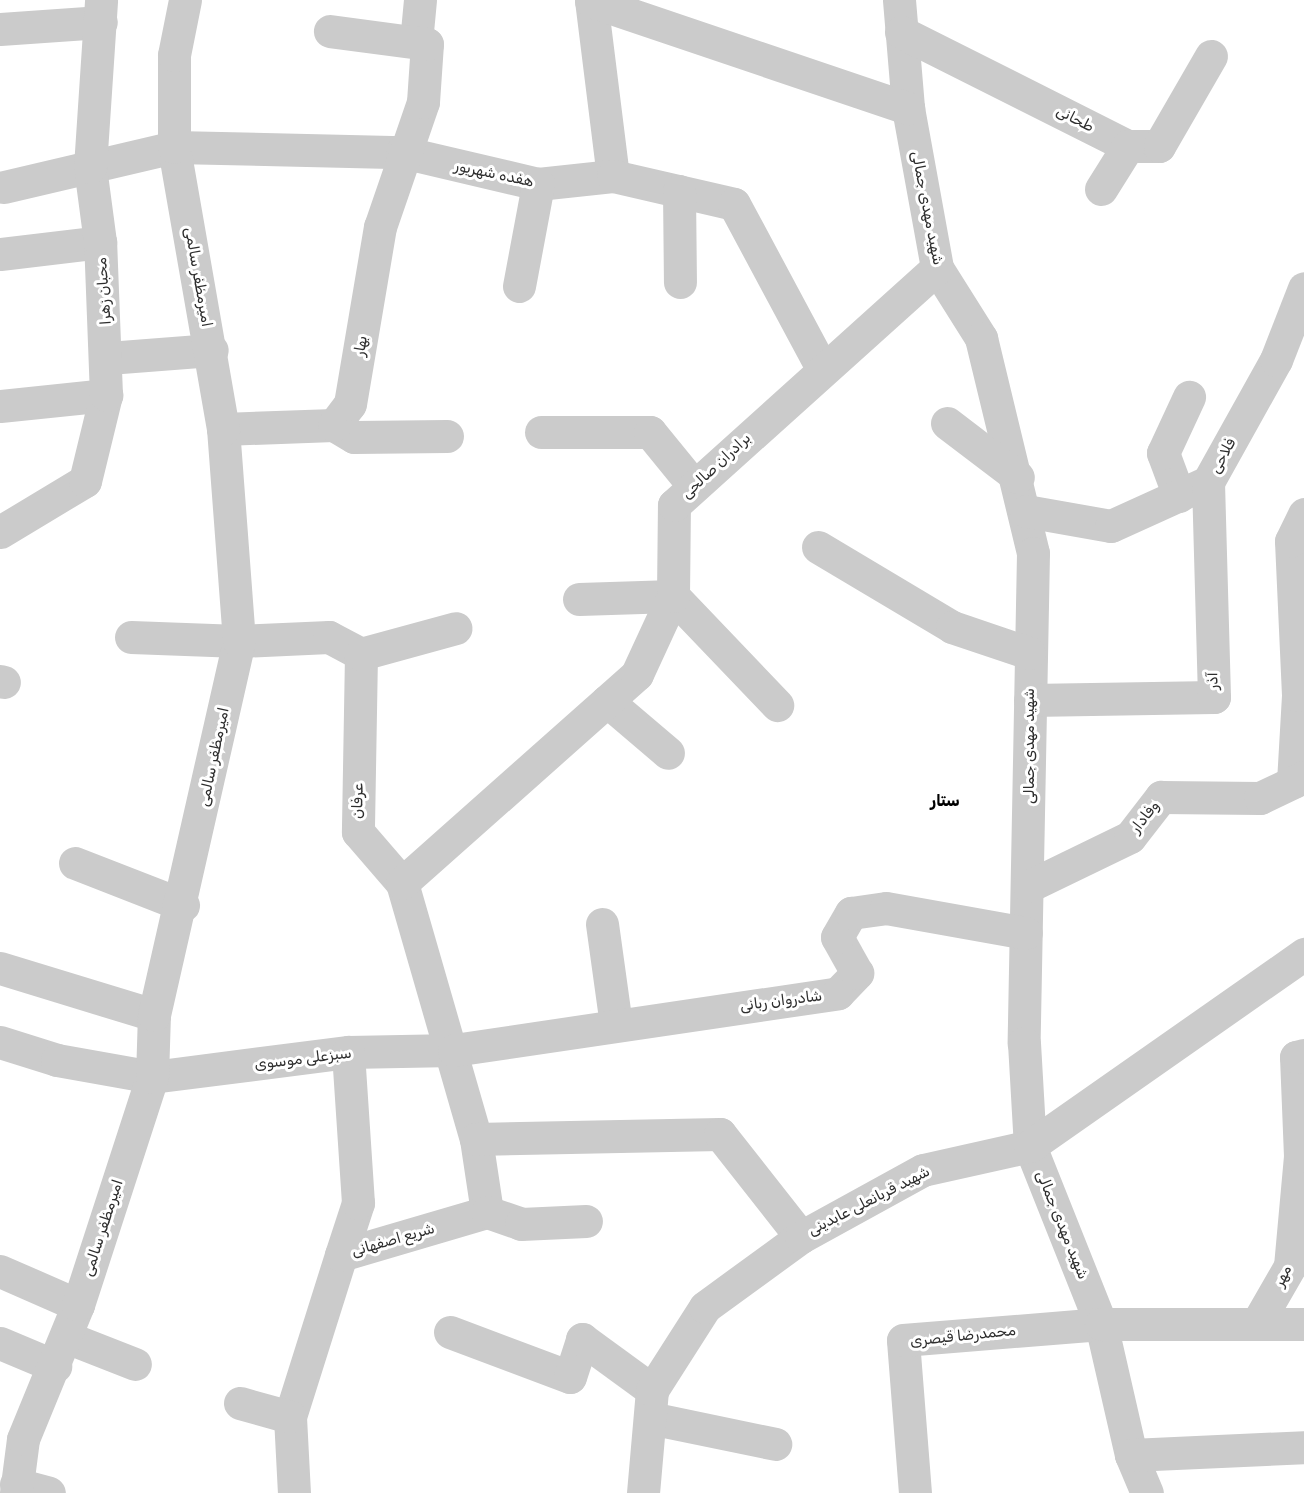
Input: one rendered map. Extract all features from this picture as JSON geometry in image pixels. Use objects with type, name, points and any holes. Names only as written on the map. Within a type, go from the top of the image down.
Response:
[{"type":"street","name":"امیرمظفر سالمی","points":[[16,1488],[12,1435],[61,1351],[152,1077],[154,1015],[183,905],[239,641],[223,429],[212,351],[174,147],[174,55],[185,0]]},
{"type":"street","points":[[330,31],[416,42],[420,0]]},
{"type":"street","name":"شهید مهدی جمالی","points":[[898,0],[908,108],[937,268],[981,339],[1018,477],[1033,553],[1029,653],[1029,886],[1026,933],[1030,1146],[1101,1324],[1131,1455],[1147,1493]]},
{"type":"street","points":[[613,176],[591,1],[908,108]]},
{"type":"street","points":[[0,29],[101,11]]},
{"type":"street","name":"محبان زهرا","points":[[0,532],[85,481],[106,395],[108,358],[100,242],[90,167],[101,11]]},
{"type":"street","name":"طحانی","points":[[901,32],[1128,146],[1159,146],[1211,56]]},
{"type":"street","name":"بهار","points":[[334,425],[350,404],[380,227],[402,152],[423,102],[427,44],[416,42]]},
{"type":"street","points":[[1101,189],[1128,146]]},
{"type":"street","name":"هفده شهریور","points":[[4,187],[174,147],[402,152],[538,184],[613,176],[734,204],[822,368]]},
{"type":"street","points":[[519,286],[538,184]]},
{"type":"street","points":[[679,191],[680,282]]},
{"type":"street","points":[[0,254],[100,242]]},
{"type":"street","name":"برادران صالحی","points":[[402,884],[637,674],[673,596],[674,505],[822,368],[937,268]]},
{"type":"street","name":"فلاحی","points":[[1193,489],[1276,360],[1302,298]]},
{"type":"street","points":[[108,358],[212,351]]},
{"type":"street","points":[[0,406],[106,395]]},
{"type":"street","points":[[1026,511],[1112,526],[1193,489],[1164,453],[1189,397]]},
{"type":"street","points":[[947,423],[1018,477]]},
{"type":"street","points":[[223,429],[306,430],[334,425],[354,437],[447,436]]},
{"type":"street","points":[[541,432],[650,432],[694,486]]},
{"type":"street","name":"آذر","points":[[1030,700],[1214,697],[1193,489]]},
{"type":"street","points":[[1299,779],[1292,541],[1304,514]]},
{"type":"street","points":[[818,547],[952,627],[1029,653]]},
{"type":"street","points":[[579,599],[673,596],[777,705]]},
{"type":"street","points":[[131,637],[239,641],[329,637],[361,654],[456,628]]},
{"type":"street","name":"عرفان","points":[[361,654],[358,832],[402,884],[454,1050]]},
{"type":"street","points":[[607,701],[668,753]]},
{"type":"street","name":"وفادار","points":[[1029,886],[1130,837],[1161,797],[1260,798],[1299,779]]},
{"type":"street","points":[[75,863],[183,905]]},
{"type":"street","name":"شادروان ربانی","points":[[454,1050],[838,993],[857,973],[837,937],[851,913],[886,908],[1026,933]]},
{"type":"street","points":[[602,924],[616,1025]]},
{"type":"street","name":"شهید قربانعلی عابدینی","points":[[644,1493],[651,1404],[705,1307],[801,1237],[923,1170],[1030,1146],[1304,954]]},
{"type":"street","points":[[0,968],[154,1015]]},
{"type":"street","name":"سبزعلی موسوی","points":[[0,1042],[57,1060],[152,1077],[348,1053],[454,1050]]},
{"type":"street","points":[[454,1050],[477,1139],[487,1212],[521,1224],[586,1221]]},
{"type":"street","points":[[341,1255],[358,1203],[348,1053]]},
{"type":"street","name":"مهر","points":[[1259,1320],[1290,1266],[1300,1156],[1296,1057],[1304,1055]]},
{"type":"street","points":[[477,1139],[720,1134],[801,1237]]},
{"type":"street","name":"شریع اصفهانی","points":[[294,1493],[290,1417],[341,1255],[487,1212]]},
{"type":"street","points":[[0,1271],[78,1305]]},
{"type":"street","points":[[1101,1324],[1259,1320],[1304,1324]]},
{"type":"street","name":"محمدرضا قیصری","points":[[915,1493],[903,1340],[1101,1324]]},
{"type":"street","points":[[450,1332],[570,1377],[582,1339],[651,1404],[775,1444]]},
{"type":"street","points":[[0,1343],[135,1364]]},
{"type":"street","points":[[240,1403],[290,1417]]},
{"type":"street","points":[[1131,1455],[1304,1447]]},
{"type":"street","points":[[16,1488],[49,1493]]},
{"type":"district","name":"ستار","points":[[945,801]]}]
